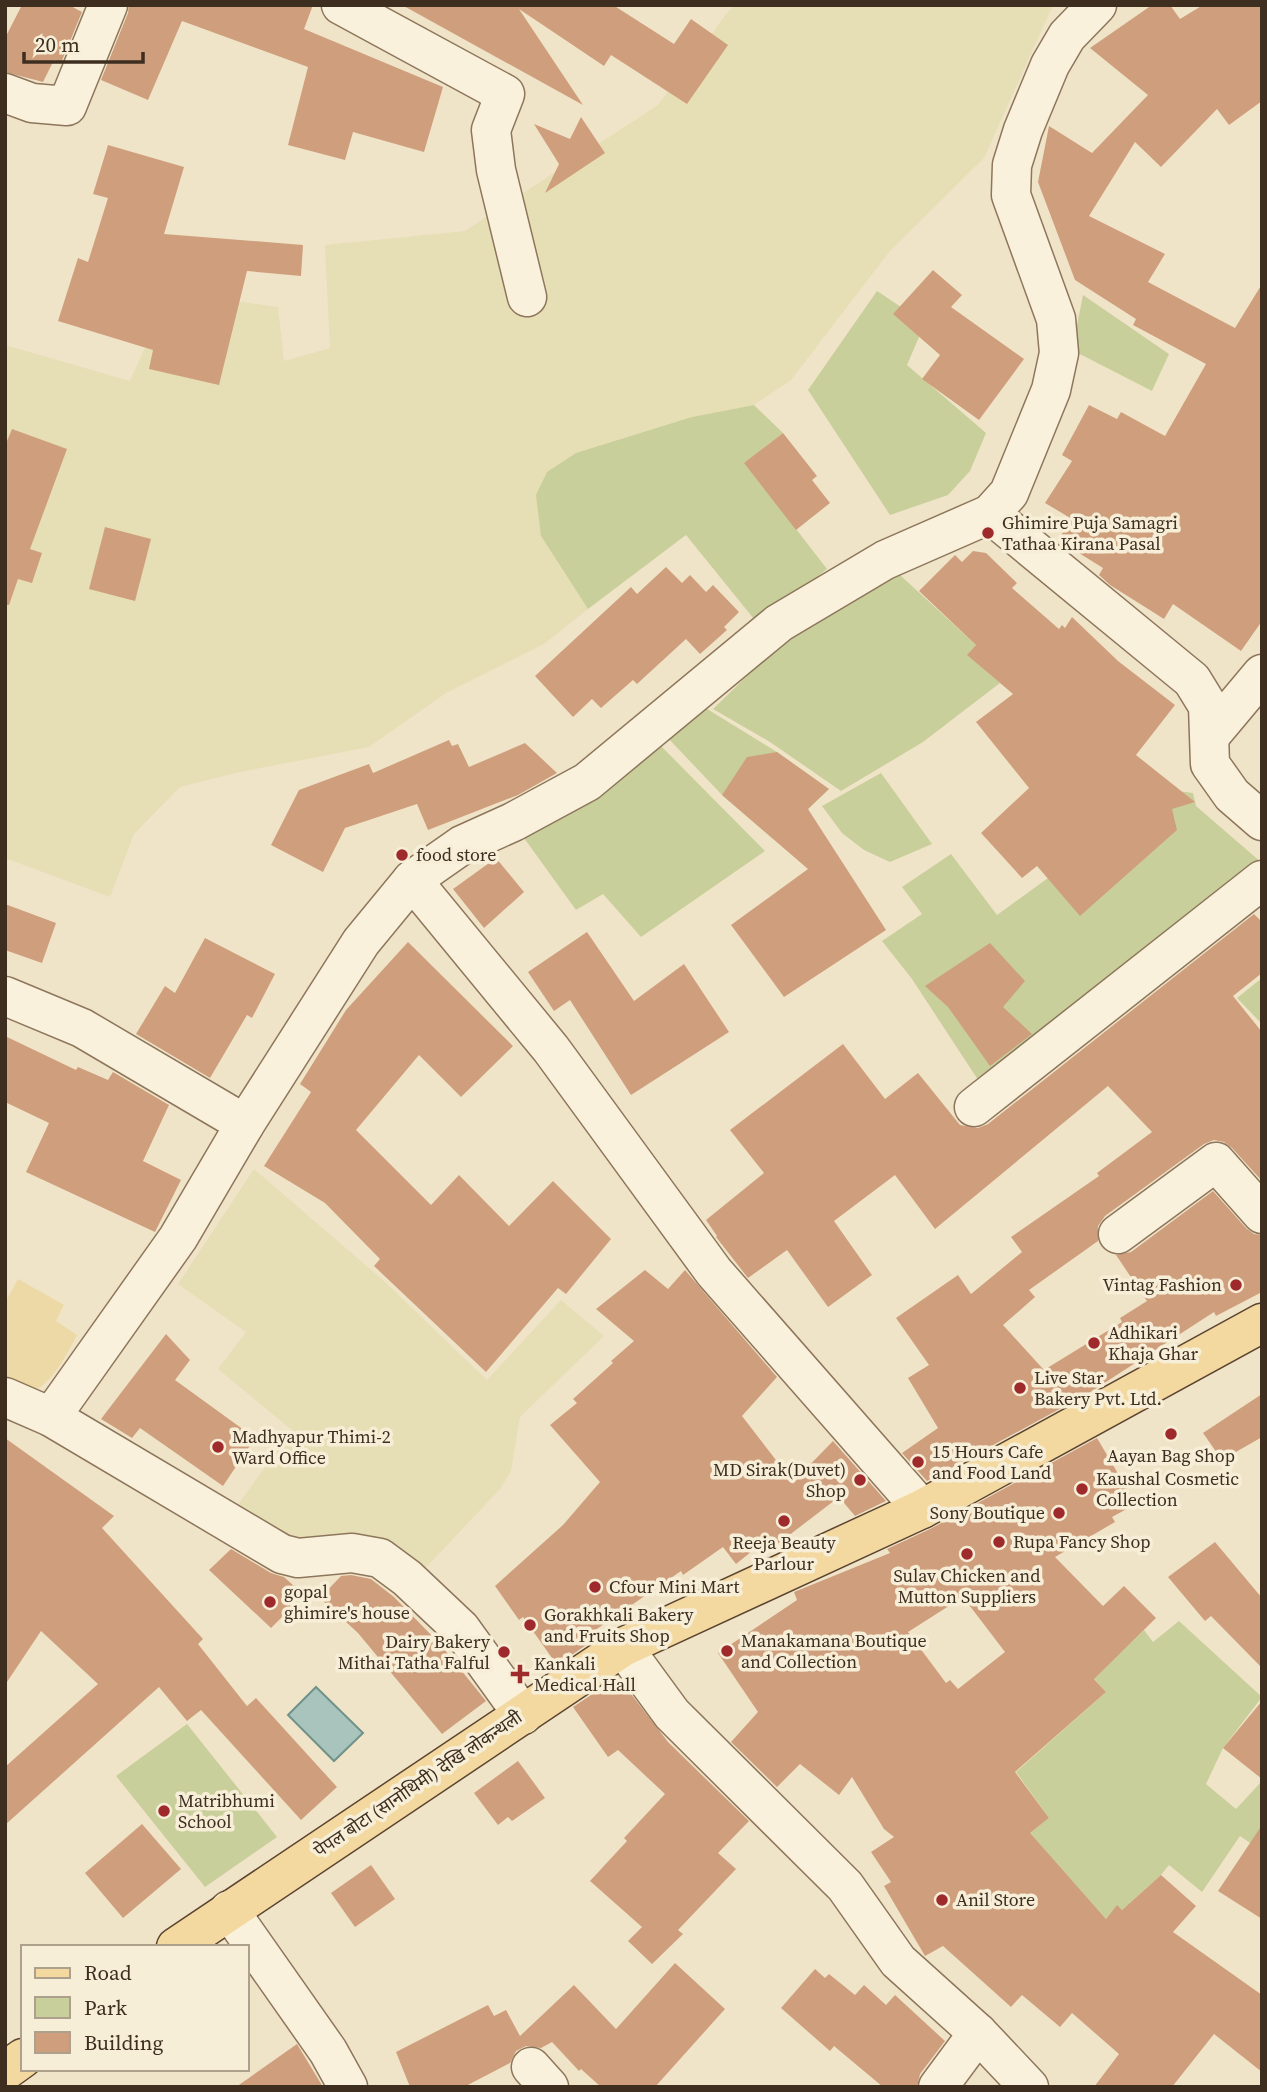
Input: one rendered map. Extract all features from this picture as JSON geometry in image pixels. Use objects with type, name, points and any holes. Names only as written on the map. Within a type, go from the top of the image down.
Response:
[{"type":"main road","name":"पेपल बोटा (सानोथिमी) देखि लोकन्थली","points":[[179,1945],[623,1647],[922,1509],[1262,1323]]},
{"type":"main road","points":[[5,2071],[21,2059]]},
{"type":"street","points":[[5,93],[32,103],[67,106],[108,5]]},
{"type":"street","points":[[341,5],[505,94],[491,130],[496,170],[527,297]]},
{"type":"street","points":[[51,1417],[178,1238],[245,1124],[361,942],[412,880],[462,845],[513,822],[587,782],[779,623],[885,560],[990,514],[1009,493],[1051,390],[1059,353],[1056,319],[1011,195],[1012,165],[1023,130],[1050,65],[1068,36],[1097,5]]},
{"type":"street","points":[[990,514],[1192,680],[1208,706],[1210,764],[1232,795],[1262,821]]},
{"type":"street","points":[[1210,736],[1262,674]]},
{"type":"street","points":[[412,880],[551,1049],[714,1272],[823,1393],[922,1509]]},
{"type":"street","points":[[974,1107],[1262,880]]},
{"type":"street","points":[[5,996],[82,1028],[245,1124]]},
{"type":"street","points":[[1118,1234],[1216,1163],[1262,1214]]},
{"type":"street","points":[[5,1397],[51,1417],[282,1554],[298,1558],[352,1553],[380,1558],[407,1578],[461,1629],[523,1715]]},
{"type":"street","points":[[623,1647],[672,1714],[845,1886],[898,1961],[978,2033],[1029,2087]]},
{"type":"street","points":[[229,1910],[328,2051],[348,2087]]},
{"type":"street","points":[[938,2087],[978,2033]]},
{"type":"shaded area","points":[[733,5],[1053,5],[984,158],[890,251],[791,380],[754,405],[692,417],[541,536],[588,609],[544,644],[446,693],[369,747],[240,772],[180,787],[134,834],[110,897],[5,858],[5,345],[130,381],[170,292],[278,307],[284,361],[330,348],[325,245],[465,231],[658,105]]},
{"type":"shaded area","points":[[254,1169],[384,1281],[487,1380],[561,1300],[604,1336],[520,1417],[511,1471],[500,1489],[418,1576],[299,1550],[234,1510],[292,1430],[218,1369],[246,1332],[178,1284]]},
{"type":"green space","points":[[877,291],[925,323],[907,365],[986,433],[970,471],[948,495],[890,515],[808,390]]},
{"type":"green space","points":[[1083,295],[1169,354],[1152,391],[1072,350]]},
{"type":"green space","points":[[754,405],[783,433],[745,463],[827,569],[758,624],[686,535],[588,609],[541,536],[536,495],[547,472],[576,453],[692,417]]},
{"type":"green space","points":[[900,575],[976,645],[968,655],[1000,683],[923,742],[841,791],[770,742],[713,709],[783,641],[822,613]]},
{"type":"green space","points":[[704,707],[777,752],[829,789],[775,840],[722,795],[667,737]]},
{"type":"green space","points":[[656,741],[765,851],[641,937],[603,894],[576,910],[516,827]]},
{"type":"green space","points":[[881,773],[932,844],[890,862],[864,850],[842,833],[822,806]]},
{"type":"green space","points":[[1178,791],[1193,793],[1196,806],[1262,863],[984,1089],[912,979],[882,941],[922,914],[902,887],[951,854],[997,915],[1048,878],[1131,808]]},
{"type":"green space","points":[[1262,978],[1262,1024],[1237,998]]},
{"type":"green space","points":[[1179,1621],[1262,1697],[1223,1748],[1206,1784],[1236,1809],[1262,1781],[1262,1851],[1240,1836],[1202,1892],[1169,1865],[1122,1910],[1117,1906],[1106,1919],[1062,1870],[1006,1852],[1049,1818],[1016,1772],[1106,1692],[1078,1660],[1100,1633],[1120,1653],[1144,1630],[1153,1642]]},
{"type":"green space","points":[[187,1724],[277,1837],[205,1887],[116,1776]]},
{"type":"sand","points":[[18,1279],[64,1305],[56,1321],[77,1335],[52,1376],[30,1393],[5,1380],[5,1303]]},
{"type":"water","points":[[316,1687],[363,1733],[334,1761],[288,1715]]},
{"type":"building","points":[[22,5],[69,5],[82,12],[61,63],[54,60],[43,82],[5,72],[5,38]]},
{"type":"building","points":[[129,5],[313,5],[304,29],[443,87],[424,152],[353,132],[345,160],[288,145],[308,67],[182,21],[148,100],[101,80]]},
{"type":"building","points":[[402,5],[613,5],[674,44],[691,19],[728,45],[687,104],[611,55],[604,66],[519,9],[583,105]]},
{"type":"building","points":[[1152,5],[1170,5],[1180,19],[1203,5],[1262,5],[1262,101],[1229,125],[1217,109],[1161,167],[1135,142],[1089,216],[1165,254],[1148,282],[1235,328],[1262,284],[1262,621],[1241,651],[1173,604],[1164,619],[1110,585],[1099,575],[1103,568],[1058,540],[1072,519],[1045,503],[1072,461],[1062,455],[1089,405],[1117,419],[1121,412],[1165,436],[1206,364],[1133,325],[1136,319],[1075,280],[1038,182],[1049,126],[1092,153],[1148,95],[1090,48]]},
{"type":"building","points":[[581,117],[605,153],[545,193],[559,164],[534,124],[570,139]]},
{"type":"building","points":[[108,145],[184,167],[164,234],[303,245],[301,276],[247,271],[219,385],[149,369],[153,350],[58,321],[78,258],[88,262],[108,198],[93,194]]},
{"type":"building","points":[[933,270],[962,295],[951,307],[1024,359],[979,420],[922,379],[940,355],[893,314]]},
{"type":"building","points":[[12,429],[67,449],[30,549],[42,553],[32,583],[18,579],[9,605],[5,605],[5,446]]},
{"type":"building","points":[[783,433],[817,476],[812,480],[830,503],[796,530],[744,463]]},
{"type":"building","points":[[105,527],[151,539],[135,601],[89,589]]},
{"type":"building","points":[[973,551],[986,553],[1017,583],[1012,588],[1059,629],[1062,625],[1065,628],[1072,617],[1118,661],[1175,705],[1136,755],[1195,802],[1172,809],[1177,830],[1080,916],[1037,866],[1022,878],[981,833],[1029,788],[976,722],[1013,694],[967,655],[976,645],[919,591],[955,555],[962,562]]},
{"type":"building","points":[[666,567],[682,583],[690,575],[706,592],[713,585],[739,612],[724,627],[727,630],[700,654],[686,639],[637,684],[633,680],[601,708],[592,699],[573,717],[535,676],[631,587],[637,594]]},
{"type":"building","points":[[449,740],[452,746],[458,744],[469,767],[525,743],[557,773],[518,795],[428,830],[417,804],[345,828],[323,872],[271,845],[299,790],[369,764],[373,773]]},
{"type":"building","points":[[777,752],[829,789],[808,809],[886,930],[784,997],[731,925],[808,869],[722,795],[747,757]]},
{"type":"building","points":[[496,858],[524,892],[484,928],[453,889]]},
{"type":"building","points":[[5,904],[56,923],[42,963],[5,950]]},
{"type":"building","points":[[1254,914],[1262,922],[1262,973],[1233,996],[1262,1032],[1262,1181],[1224,1142],[1214,1140],[1204,1144],[1105,1216],[1098,1226],[1098,1241],[1029,1290],[1035,1297],[1003,1325],[1044,1370],[1122,1322],[1120,1318],[1147,1301],[1116,1255],[1131,1252],[1213,1191],[1246,1228],[1254,1234],[1262,1235],[1262,1292],[1216,1316],[1214,1312],[1089,1393],[927,1481],[902,1453],[938,1428],[908,1378],[929,1365],[896,1318],[958,1275],[971,1294],[1022,1252],[1011,1237],[1099,1176],[1097,1173],[1152,1132],[1108,1086],[935,1229],[895,1175],[834,1221],[872,1275],[828,1307],[787,1250],[748,1278],[706,1220],[764,1173],[730,1130],[843,1044],[885,1099],[918,1073],[960,1125],[978,1128],[988,1124]]},
{"type":"building","points":[[587,932],[634,1001],[684,964],[729,1032],[631,1095],[570,1000],[554,1011],[528,972]]},
{"type":"building","points":[[205,938],[275,974],[252,1018],[247,1015],[210,1078],[136,1034],[165,986],[175,993]]},
{"type":"building","points":[[408,942],[513,1046],[461,1097],[419,1055],[356,1130],[431,1205],[459,1175],[509,1226],[553,1181],[611,1239],[566,1294],[558,1288],[486,1372],[374,1266],[380,1259],[325,1203],[264,1166],[311,1092],[300,1084],[346,1010]]},
{"type":"building","points":[[990,943],[1025,981],[1003,1007],[1032,1034],[990,1066],[948,1007],[925,986]]},
{"type":"building","points":[[5,1036],[76,1070],[78,1067],[108,1080],[113,1072],[169,1105],[143,1161],[181,1180],[155,1232],[26,1172],[49,1123],[5,1102]]},
{"type":"building","points":[[645,1270],[668,1289],[685,1270],[777,1377],[742,1416],[793,1482],[833,1441],[886,1501],[855,1516],[839,1497],[775,1546],[771,1536],[736,1564],[723,1547],[683,1575],[681,1571],[591,1633],[595,1639],[557,1665],[523,1617],[519,1620],[495,1586],[563,1525],[600,1482],[550,1425],[577,1403],[573,1399],[634,1341],[596,1309]]},
{"type":"building","points":[[166,1334],[190,1360],[175,1380],[255,1438],[223,1486],[140,1428],[132,1438],[101,1419]]},
{"type":"building","points":[[1262,1394],[1262,1437],[1222,1460],[1203,1433]]},
{"type":"building","points":[[5,1438],[114,1516],[102,1528],[203,1639],[198,1644],[247,1706],[256,1698],[337,1787],[301,1820],[201,1710],[187,1721],[159,1687],[5,1825],[5,1767],[98,1684],[41,1631],[5,1685]]},
{"type":"building","points":[[1097,1438],[1136,1504],[1112,1517],[1115,1522],[1055,1557],[1103,1606],[1124,1586],[1156,1618],[1094,1679],[1106,1692],[1015,1772],[1049,1818],[1030,1833],[1106,1919],[1117,1905],[1122,1910],[1161,1875],[1196,1906],[1173,1932],[1262,1995],[1262,2072],[1214,2034],[1172,2087],[1094,2087],[1119,2054],[1072,2013],[1060,2027],[1022,1995],[1011,2007],[943,1946],[925,1956],[884,1886],[891,1882],[871,1852],[894,1837],[884,1829],[852,1777],[839,1795],[800,1764],[777,1787],[731,1742],[758,1712],[718,1653],[797,1600],[794,1592],[890,1553],[887,1549],[932,1528]],"holes":[[[963,1597],[1005,1652],[958,1689],[950,1680],[946,1683],[908,1632]]]},
{"type":"building","points":[[1215,1542],[1262,1598],[1262,1668],[1211,1616],[1205,1621],[1168,1577]]},
{"type":"building","points":[[231,1549],[271,1573],[284,1577],[304,1595],[271,1628],[209,1570]]},
{"type":"building","points":[[341,1576],[371,1579],[394,1597],[440,1644],[486,1701],[442,1734],[358,1633],[320,1598]]},
{"type":"building","points":[[618,1677],[668,1742],[749,1821],[718,1853],[736,1869],[678,1930],[683,1934],[652,1964],[628,1941],[642,1927],[590,1881],[627,1841],[624,1838],[665,1794],[618,1750],[608,1757],[573,1707]]},
{"type":"building","points":[[1262,1701],[1262,1779],[1223,1748]]},
{"type":"building","points":[[518,1761],[545,1798],[512,1821],[508,1817],[498,1825],[474,1793]]},
{"type":"building","points":[[142,1824],[181,1869],[123,1918],[85,1873]]},
{"type":"building","points":[[1262,1825],[1262,1919],[1218,1891]]},
{"type":"building","points":[[371,1865],[395,1899],[355,1927],[331,1893]]},
{"type":"building","points":[[675,1963],[725,2009],[655,2087],[601,2087],[581,2069],[579,2071],[552,2042],[541,2048],[526,2046],[516,2051],[510,2063],[464,2087],[410,2087],[396,2052],[488,2005],[494,2016],[506,2010],[520,2036],[574,1985],[616,2029]]},
{"type":"building","points":[[815,1969],[825,1978],[829,1974],[855,1995],[864,1985],[886,2005],[895,1995],[945,2041],[920,2074],[917,2087],[883,2087],[834,2046],[830,2051],[781,2008]]},
{"type":"building","points":[[297,2044],[323,2087],[236,2087]]},
{"type":"place","name":"Ghimire Puja Samagri Tathaa Kirana Pasal","points":[[988,533]]},
{"type":"place","name":"food store","points":[[402,855]]},
{"type":"place","name":"Vintag Fashion","points":[[1236,1285]]},
{"type":"place","name":"Adhikari Khaja Ghar","points":[[1094,1343]]},
{"type":"place","name":"Live Star Bakery Pvt. Ltd.","points":[[1020,1388]]},
{"type":"place","name":"Aayan Bag Shop","points":[[1171,1434]]},
{"type":"place","name":"Madhyapur Thimi-2 Ward Office","points":[[218,1447]]},
{"type":"place","name":"15 Hours Cafe and Food Land","points":[[918,1462]]},
{"type":"place","name":"MD Sirak(Duvet) Shop","points":[[860,1480]]},
{"type":"place","name":"Kaushal Cosmetic Collection","points":[[1082,1489]]},
{"type":"place","name":"Sony Boutique","points":[[1059,1513]]},
{"type":"place","name":"Reeja Beauty Parlour","points":[[784,1521]]},
{"type":"place","name":"Rupa Fancy Shop","points":[[999,1542]]},
{"type":"place","name":"Sulav Chicken and Mutton Suppliers","points":[[967,1554]]},
{"type":"place","name":"Cfour Mini Mart","points":[[595,1587]]},
{"type":"place","name":"gopal ghimire's house","points":[[270,1602]]},
{"type":"place","name":"Gorakhkali Bakery and Fruits Shop","points":[[530,1625]]},
{"type":"place","name":"Manakamana Boutique and Collection","points":[[727,1651]]},
{"type":"place","name":"Dairy Bakery Mithai Tatha Falful","points":[[504,1652]]},
{"type":"place","name":"Kankali Medical Hall","points":[[520,1674]]},
{"type":"place","name":"Matribhumi School","points":[[164,1811]]},
{"type":"place","name":"Anil Store","points":[[942,1900]]}]
